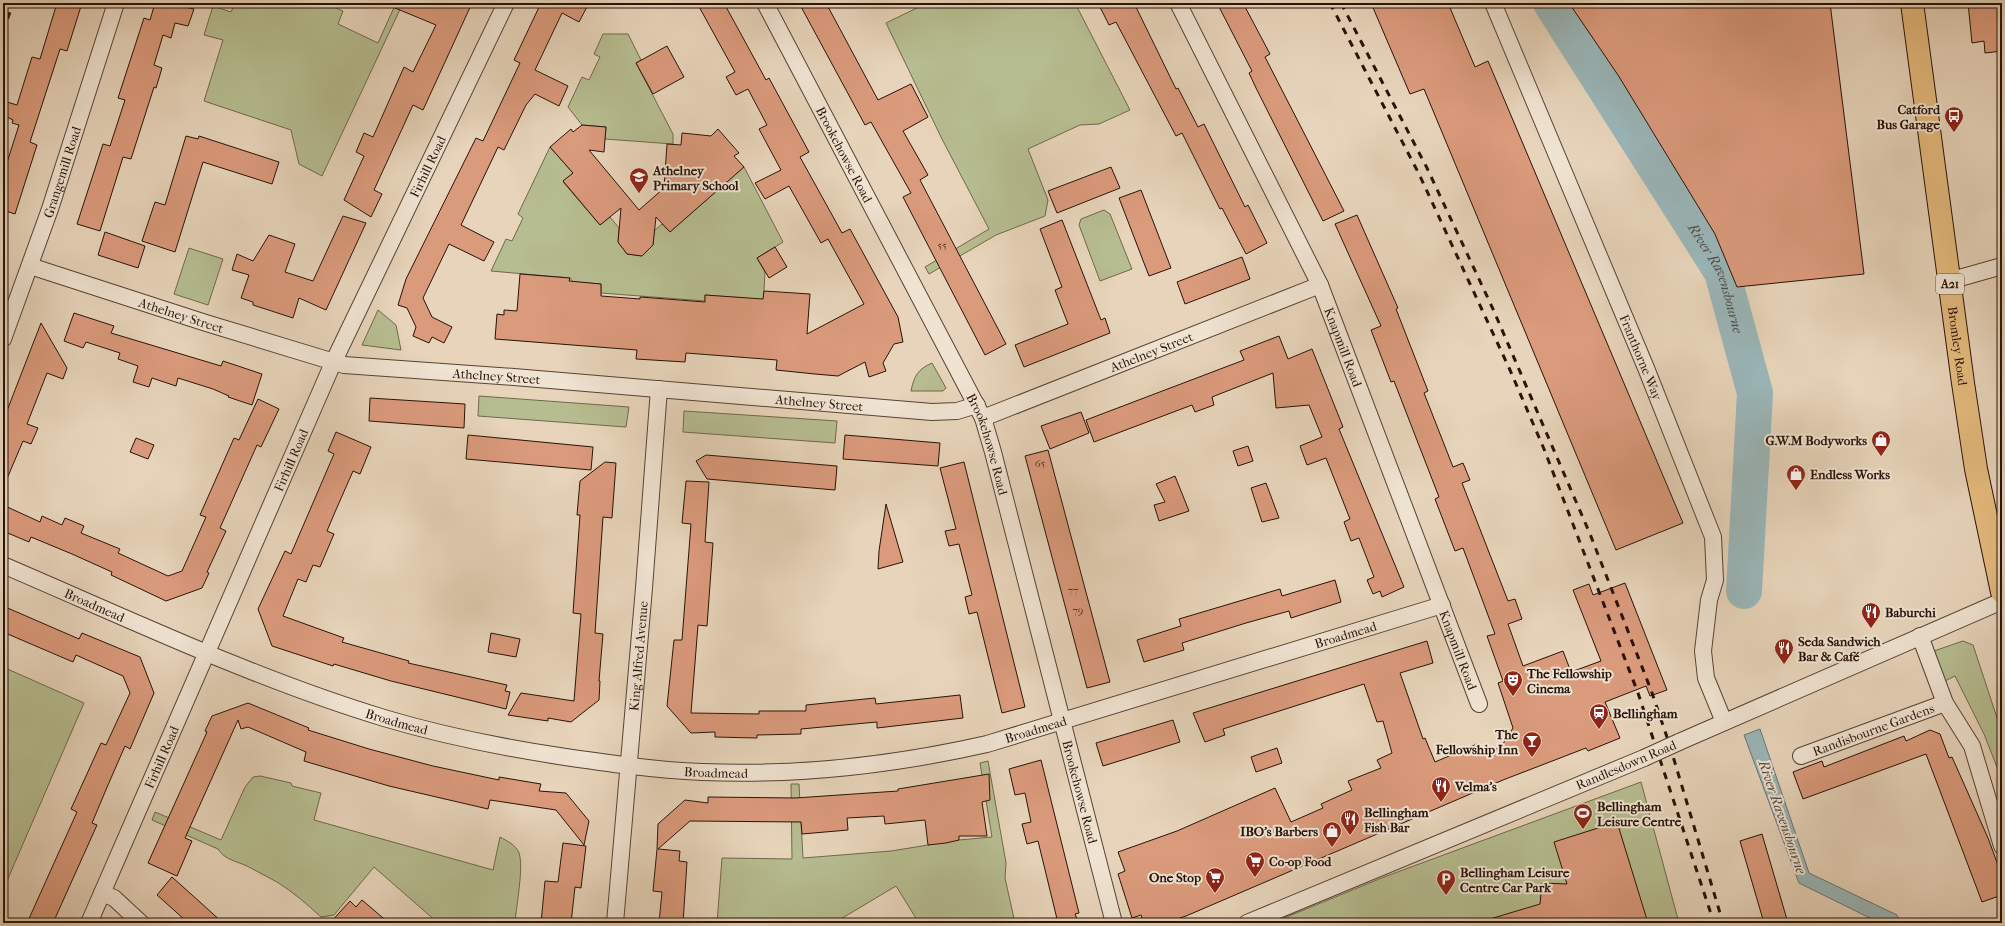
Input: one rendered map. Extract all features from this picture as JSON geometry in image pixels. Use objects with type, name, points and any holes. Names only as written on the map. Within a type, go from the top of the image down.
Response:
[{"type":"main road","name":"Bromley Road","points":[[1912,3],[1949,281],[1976,468],[2002,592]]},
{"type":"street","name":"Grangemill Road","points":[[3,339],[30,266],[116,3]]},
{"type":"street","name":"Firhill Road","points":[[89,923],[333,363],[506,3]]},
{"type":"street","name":"Brookehowse Road","points":[[765,3],[980,411],[994,452],[1114,923]]},
{"type":"street","name":"Knapmill Road","points":[[1178,3],[1320,285],[1479,704]]},
{"type":"street","name":"Franthorne Way","points":[[1492,3],[1649,376],[1714,537],[1715,580],[1709,600],[1703,651],[1706,678],[1724,722]]},
{"type":"street","name":"Athelney Street","points":[[30,266],[344,366],[659,389],[932,412],[980,411],[1320,285]]},
{"type":"street","points":[[1949,281],[2002,266]]},
{"type":"street","name":"King Alfred Avenue","points":[[615,923],[644,588],[659,389]]},
{"type":"street","name":"Broadmead","points":[[3,565],[207,652],[299,688],[391,720],[504,747],[628,766],[702,772],[817,770],[860,766],[946,753],[994,742],[1442,605]]},
{"type":"street","name":"Randlesdown Road","points":[[1247,923],[1644,758],[2002,601]]},
{"type":"street","name":"Randisbourne Gardens","points":[[1920,636],[1945,703],[1972,746],[2002,846]]},
{"type":"street","name":"Randisbourne Gardens","points":[[1801,756],[1945,703]]},
{"type":"street","points":[[102,893],[114,898],[141,923]]},
{"type":"green space","points":[[235,3],[324,3],[343,11],[338,24],[378,43],[396,3],[403,3],[322,176],[299,164],[291,130],[204,101],[223,40],[204,35],[213,6],[231,12]]},
{"type":"green space","points":[[927,3],[1075,3],[1130,110],[1099,124],[1080,125],[1028,149],[1048,200],[1045,216],[996,235],[929,274],[925,267],[989,229],[942,139],[886,23]]},
{"type":"green space","points":[[603,34],[628,34],[641,60],[636,63],[673,134],[673,144],[605,139],[606,127],[582,125],[568,107],[582,77],[589,80],[600,57],[594,54]]},
{"type":"green space","points":[[550,147],[573,173],[563,182],[600,225],[610,217],[619,228],[618,242],[627,254],[642,256],[653,245],[654,231],[662,224],[670,232],[744,167],[783,242],[757,258],[765,272],[763,308],[745,298],[705,295],[705,301],[601,293],[601,284],[573,282],[570,278],[491,271],[506,239],[512,241],[523,218],[518,214]]},
{"type":"green space","points":[[1104,210],[1110,214],[1132,269],[1100,281],[1079,225],[1081,219]]},
{"type":"green space","points":[[189,248],[223,259],[208,305],[174,294]]},
{"type":"green space","points":[[378,310],[396,325],[401,350],[362,345]]},
{"type":"green space","points":[[932,363],[946,388],[943,391],[911,391],[917,374],[923,368]]},
{"type":"green space","points":[[479,396],[629,407],[626,427],[478,416]]},
{"type":"green space","points":[[684,411],[837,421],[835,443],[683,432]]},
{"type":"green space","points":[[1963,641],[1973,645],[2002,733],[2002,780],[1984,734],[1955,676],[1941,683],[1931,652]]},
{"type":"green space","points":[[3,667],[84,703],[3,890]]},
{"type":"green space","points":[[988,761],[1006,863],[1005,878],[1015,923],[971,923],[968,919],[962,923],[919,923],[896,886],[834,923],[717,923],[722,858],[792,859],[791,784],[799,784],[803,858],[891,851],[959,840],[992,837],[980,763]]},
{"type":"green space","points":[[260,776],[291,783],[292,786],[321,793],[314,820],[493,870],[500,837],[506,840],[516,848],[519,853],[521,868],[515,923],[438,923],[374,867],[334,915],[321,917],[300,898],[277,882],[247,866],[227,858],[218,849],[152,820],[155,812],[221,840],[245,787],[253,777]]},
{"type":"green space","name":"Bellingham Leisure Centre","points":[[1641,782],[1679,923],[1272,923],[1384,877]]},
{"type":"water","points":[[1760,729],[1809,873],[1897,915],[1901,923],[1880,923],[1799,883],[1744,735]]},
{"type":"building","points":[[57,3],[82,3],[67,51],[60,49],[30,142],[37,145],[15,214],[3,210],[3,175],[19,125],[12,123],[13,120],[3,115],[7,102],[17,105],[32,57],[40,59]]},
{"type":"building","points":[[155,3],[186,3],[185,7],[194,9],[188,26],[175,23],[171,38],[163,35],[154,65],[162,68],[156,88],[154,87],[131,159],[123,157],[100,231],[77,224],[103,144],[110,146],[125,100],[118,98],[144,18],[150,20]]},
{"type":"building","points":[[383,3],[472,3],[423,110],[413,105],[374,190],[382,194],[371,217],[344,200],[364,156],[356,152],[364,133],[373,137],[404,67],[413,72],[436,25]]},
{"type":"building","points":[[541,3],[589,3],[579,22],[562,13],[535,70],[568,86],[559,106],[535,94],[526,105],[504,150],[498,147],[461,225],[494,242],[484,261],[449,244],[423,298],[432,317],[452,327],[444,343],[432,337],[429,343],[413,336],[416,327],[407,308],[398,305],[406,279],[476,138],[483,141],[520,63],[514,60]]},
{"type":"building","points":[[697,3],[724,3],[766,80],[769,78],[809,152],[800,157],[842,233],[850,229],[898,317],[903,342],[894,344],[883,363],[886,371],[869,377],[865,362],[838,376],[776,370],[777,360],[686,353],[685,362],[636,359],[637,350],[495,339],[497,314],[504,315],[504,310],[517,311],[520,274],[570,278],[569,281],[601,284],[601,296],[640,299],[640,297],[705,302],[705,295],[763,299],[764,291],[810,294],[807,334],[864,304],[828,239],[821,243],[789,186],[765,199],[755,183],[781,170],[759,129],[767,125],[748,89],[736,95],[726,77],[735,72]]},
{"type":"building","points":[[799,3],[826,3],[878,100],[911,84],[928,117],[903,131],[928,175],[920,180],[1006,344],[985,355],[903,197],[911,193],[871,122],[865,125]]},
{"type":"building","points":[[1098,3],[1134,3],[1176,89],[1178,88],[1198,127],[1204,124],[1245,207],[1248,205],[1267,243],[1246,254],[1222,208],[1220,209],[1182,133],[1176,136],[1116,22],[1109,25]]},
{"type":"building","points":[[1217,3],[1243,3],[1270,54],[1265,57],[1344,211],[1323,221],[1256,88],[1249,73],[1252,71]]},
{"type":"building","points":[[1371,3],[1448,3],[1475,67],[1488,61],[1683,523],[1616,550],[1424,89],[1410,94]]},
{"type":"building","points":[[1569,3],[1830,3],[1864,274],[1737,287],[1715,234],[1618,75]]},
{"type":"building","points":[[1968,3],[2002,3],[2002,51],[1985,53],[1984,41],[1972,43]]},
{"type":"building","points":[[667,46],[684,77],[653,94],[636,63]]},
{"type":"building","points":[[582,125],[606,127],[604,152],[589,150],[639,210],[664,188],[667,144],[681,145],[682,133],[711,136],[718,129],[739,153],[734,156],[744,167],[670,232],[656,217],[653,245],[642,256],[627,254],[618,242],[621,208],[600,225],[563,181],[573,173],[550,147],[571,129],[573,132]]},
{"type":"building","points":[[186,136],[198,139],[199,136],[279,162],[272,184],[203,162],[175,252],[142,241],[155,202],[165,205]]},
{"type":"building","points":[[1111,167],[1120,188],[1057,213],[1048,191]]},
{"type":"building","points":[[1141,190],[1171,268],[1149,276],[1119,198]]},
{"type":"building","points":[[1357,215],[1398,308],[1396,309],[1428,391],[1424,393],[1453,467],[1463,463],[1470,480],[1462,483],[1508,601],[1515,599],[1522,619],[1508,624],[1523,666],[1563,651],[1571,672],[1601,661],[1573,590],[1589,584],[1593,595],[1625,583],[1667,690],[1650,696],[1646,686],[1605,702],[1620,738],[1588,751],[1586,748],[1503,780],[1186,916],[1165,923],[1144,923],[1141,915],[1132,918],[1118,874],[1125,871],[1118,852],[1177,831],[1275,788],[1291,822],[1323,808],[1321,804],[1352,790],[1348,781],[1381,768],[1377,760],[1392,753],[1383,721],[1377,722],[1364,684],[1223,729],[1225,735],[1205,742],[1193,713],[1427,641],[1433,663],[1400,673],[1423,739],[1425,738],[1435,762],[1477,744],[1481,755],[1501,747],[1513,728],[1498,683],[1503,681],[1487,636],[1495,634],[1463,548],[1455,551],[1435,499],[1439,497],[1394,381],[1391,382],[1371,330],[1381,326],[1335,224]]},
{"type":"building","points":[[343,216],[366,223],[326,310],[299,298],[293,318],[253,305],[253,302],[241,298],[249,275],[232,270],[237,254],[253,261],[269,235],[295,244],[285,272],[313,281]]},
{"type":"building","points":[[1062,220],[1101,320],[1105,318],[1110,333],[1024,367],[1015,345],[1068,324],[1055,290],[1062,287],[1040,229]]},
{"type":"building","points":[[105,232],[145,246],[138,268],[98,255]]},
{"type":"building","points":[[775,247],[787,267],[769,278],[757,258]]},
{"type":"building","points":[[1242,257],[1250,279],[1185,304],[1177,282]]},
{"type":"building","points":[[74,313],[114,326],[111,333],[221,366],[223,361],[262,374],[252,405],[228,397],[229,396],[213,389],[178,378],[176,386],[152,378],[149,387],[133,382],[138,366],[118,359],[120,353],[86,342],[83,348],[64,341]]},
{"type":"building","points":[[41,323],[67,368],[63,379],[47,373],[27,424],[38,428],[31,444],[23,441],[3,488],[3,421]]},
{"type":"building","points":[[1279,336],[1288,359],[1312,349],[1343,427],[1339,429],[1404,587],[1382,597],[1380,591],[1373,594],[1367,580],[1374,577],[1359,538],[1351,541],[1344,522],[1350,519],[1326,458],[1307,465],[1300,446],[1322,437],[1309,405],[1276,408],[1273,373],[1212,397],[1214,405],[1195,412],[1192,405],[1094,442],[1086,420],[1244,360],[1240,351]]},
{"type":"building","points":[[370,398],[465,404],[464,428],[369,421]]},
{"type":"building","points":[[258,399],[279,409],[261,447],[257,445],[220,528],[226,531],[207,572],[209,573],[202,588],[166,601],[111,575],[112,572],[72,554],[31,537],[29,542],[3,531],[3,505],[40,522],[42,516],[62,525],[65,518],[84,526],[81,533],[120,549],[118,553],[168,576],[182,571],[206,517],[200,515],[234,438],[239,440]]},
{"type":"building","points":[[1081,412],[1089,433],[1050,449],[1041,426]]},
{"type":"building","points":[[336,432],[371,447],[360,474],[353,471],[335,512],[327,531],[334,534],[320,567],[313,565],[306,582],[298,579],[283,616],[344,638],[342,642],[409,661],[408,663],[507,685],[505,691],[510,692],[506,709],[391,681],[334,664],[333,666],[272,646],[258,609],[285,551],[291,554],[334,454],[328,451]]},
{"type":"building","points":[[468,435],[593,447],[591,470],[466,459]]},
{"type":"building","points":[[845,435],[940,443],[938,466],[843,459]]},
{"type":"building","points":[[136,438],[154,445],[148,459],[130,452]]},
{"type":"building","points":[[1248,446],[1253,461],[1238,466],[1233,451]]},
{"type":"building","points":[[1048,450],[1110,682],[1087,688],[1025,456]]},
{"type":"building","points":[[706,455],[837,466],[835,490],[707,479],[696,461]]},
{"type":"building","points":[[605,462],[616,463],[612,518],[603,517],[595,633],[603,634],[599,700],[571,722],[548,718],[548,721],[508,715],[521,693],[574,701],[581,614],[573,613],[580,515],[577,515],[580,481]]},
{"type":"building","points":[[964,462],[1025,707],[1002,713],[977,612],[969,614],[965,597],[972,595],[959,544],[949,546],[945,531],[956,529],[940,468]]},
{"type":"building","points":[[1175,476],[1189,511],[1159,521],[1154,505],[1165,502],[1156,484]]},
{"type":"building","points":[[686,481],[709,482],[705,542],[713,543],[707,626],[698,625],[691,713],[759,714],[759,711],[806,711],[806,705],[875,698],[876,704],[960,695],[963,718],[877,728],[877,722],[801,729],[801,734],[757,735],[757,738],[715,737],[715,732],[691,733],[667,706],[674,640],[682,640],[691,524],[682,523]]},
{"type":"building","points":[[1266,483],[1279,518],[1262,522],[1251,488]]},
{"type":"building","points":[[886,504],[903,562],[878,569],[879,551]]},
{"type":"building","points":[[1335,580],[1341,602],[1291,618],[1289,611],[1246,623],[1182,643],[1184,650],[1144,662],[1137,640],[1181,626],[1179,619],[1280,589],[1282,596]]},
{"type":"building","points":[[3,606],[79,639],[82,633],[140,657],[154,693],[130,749],[125,746],[92,823],[97,825],[53,923],[27,923],[77,812],[71,809],[101,743],[106,745],[130,693],[123,676],[76,655],[73,662],[3,632]]},
{"type":"building","points":[[491,633],[520,639],[516,657],[488,652]]},
{"type":"building","points":[[248,703],[309,728],[308,730],[369,749],[433,766],[499,780],[499,777],[541,784],[539,791],[566,793],[589,821],[584,845],[556,810],[490,800],[488,809],[389,786],[304,761],[306,752],[248,727],[241,729],[238,720],[185,838],[192,841],[177,876],[148,863],[207,732],[205,731],[212,716]]},
{"type":"building","points":[[1173,720],[1180,742],[1103,766],[1096,743]]},
{"type":"building","points":[[1930,730],[1940,734],[1949,758],[1952,757],[1988,838],[2002,876],[2002,895],[1982,902],[1926,754],[1803,799],[1793,772],[1822,761],[1824,767],[1904,736],[1906,741]]},
{"type":"building","points":[[1277,748],[1282,763],[1256,772],[1251,757]]},
{"type":"building","points":[[1041,760],[1079,913],[1075,914],[1079,923],[1058,923],[1038,841],[1027,844],[1022,824],[1031,822],[1025,793],[1015,795],[1009,769]]},
{"type":"building","points":[[989,774],[990,800],[982,802],[987,836],[959,836],[959,840],[946,843],[928,845],[925,820],[885,824],[884,816],[847,818],[848,830],[802,834],[801,822],[690,821],[658,849],[680,851],[679,861],[687,862],[683,923],[659,923],[662,892],[653,891],[658,824],[685,800],[708,803],[708,797],[795,798],[898,791],[898,789]]},
{"type":"building","points":[[1617,822],[1648,923],[1491,923],[1490,919],[1540,904],[1542,883],[1567,884],[1554,842]]},
{"type":"building","points":[[1762,834],[1788,923],[1764,923],[1740,841]]},
{"type":"building","points":[[563,843],[586,846],[581,888],[575,887],[571,923],[541,923],[545,881],[558,882]]},
{"type":"building","points":[[172,877],[223,923],[188,923],[157,895]]},
{"type":"building","points":[[362,900],[389,923],[330,923],[350,901],[356,907]]},
{"type":"waterway","name":"River Ravensbourne","points":[[1551,3],[1722,272],[1755,393],[1744,591]]},
{"type":"railway","points":[[3,32],[13,3]]},
{"type":"railway","points":[[1330,3],[1419,174],[1510,370],[1544,449],[1638,693],[1714,923]]},
{"type":"railway","points":[[1341,3],[1427,168],[1493,309],[1590,534],[1651,690],[1669,743],[1723,923]]},
{"type":"place","name":"Catford Bus Garage","points":[[1954,133]]},
{"type":"place","name":"Athelney Primary School","points":[[639,194]]},
{"type":"place","name":"G.W.M Bodyworks","points":[[1881,457]]},
{"type":"place","name":"Endless Works","points":[[1796,491]]},
{"type":"place","name":"Baburchi","points":[[1871,629]]},
{"type":"place","name":"Seda Sandwich Bar & Café","points":[[1784,665]]},
{"type":"place","name":"The Fellowship Cinema","points":[[1513,697]]},
{"type":"place","name":"Bellingham","points":[[1599,730]]},
{"type":"place","name":"The Fellowship Inn","points":[[1532,758]]},
{"type":"place","name":"Velma's","points":[[1441,803]]},
{"type":"place","name":"Bellingham Leisure Centre","points":[[1583,830]]},
{"type":"place","name":"Bellingham Fish Bar","points":[[1350,836]]},
{"type":"place","name":"IBO's Barbers","points":[[1332,848]]},
{"type":"place","name":"Co-op Food","points":[[1255,878]]},
{"type":"place","name":"One Stop","points":[[1215,894]]},
{"type":"place","name":"Bellingham Leisure Centre Car Park","points":[[1446,896]]}]
